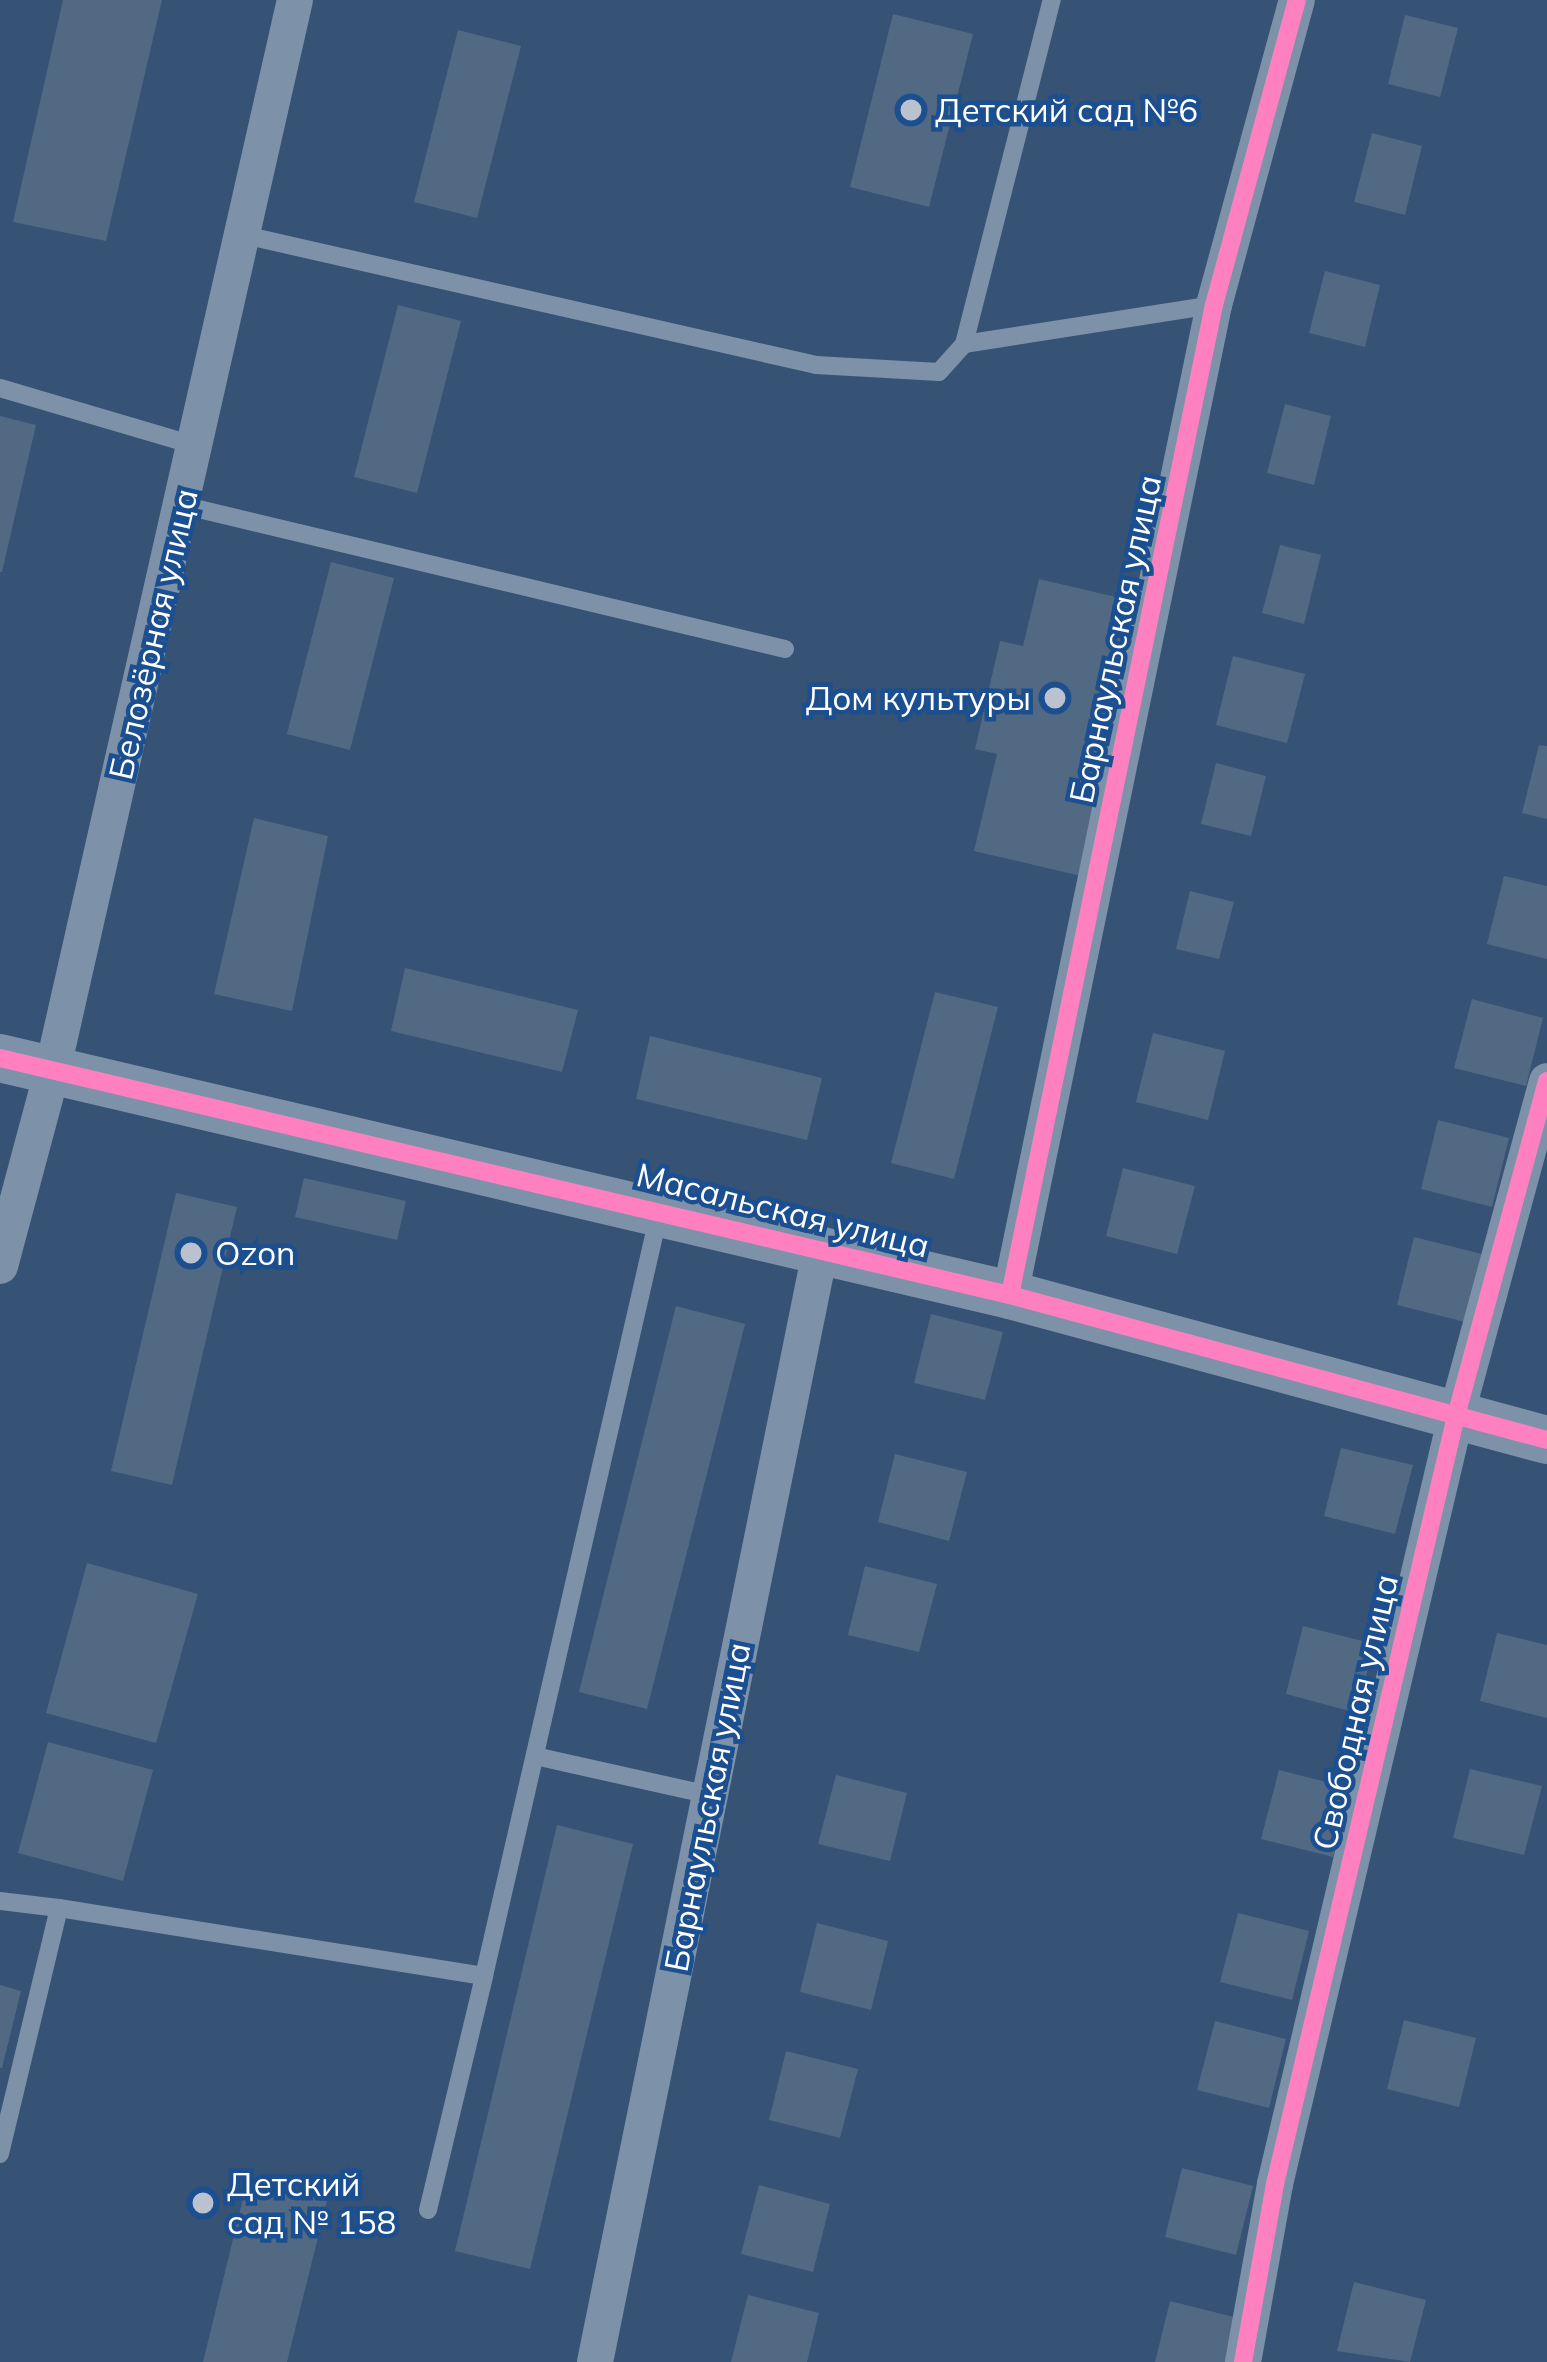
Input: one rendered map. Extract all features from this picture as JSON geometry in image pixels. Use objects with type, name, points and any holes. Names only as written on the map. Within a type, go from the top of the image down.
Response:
[{"type":"street","name":"Белозёрная улица","points":[[0,1266],[52,1072],[295,0]]},
{"type":"street","name":"Барнаульская улица","points":[[1010,1295],[1214,305],[1297,0]]},
{"type":"street","name":"Масальская улица","points":[[0,1058],[1010,1295],[1547,1440]]},
{"type":"street","name":"Свободная улица","points":[[1244,2362],[1275,2184],[1456,1416],[1547,1082]]},
{"type":"street","name":"Барнаульская улица","points":[[595,2362],[820,1252]]},
{"type":"lane","points":[[244,235],[816,365],[939,372],[964,344],[1052,0]]},
{"type":"lane","points":[[964,344],[1214,305]]},
{"type":"lane","points":[[0,388],[197,446]]},
{"type":"lane","points":[[182,506],[785,649]]},
{"type":"lane","points":[[428,2210],[660,1211]]},
{"type":"lane","points":[[535,1756],[709,1795]]},
{"type":"lane","points":[[0,1901],[484,1976]]},
{"type":"lane","points":[[0,2154],[59,1908]]},
{"type":"building","points":[[63,0],[162,0],[106,241],[13,222]]},
{"type":"building","name":"Детский сад №6","points":[[893,14],[973,34],[929,207],[850,187]]},
{"type":"building","points":[[1405,15],[1458,28],[1440,97],[1388,84]]},
{"type":"building","points":[[458,30],[521,46],[477,218],[414,202]]},
{"type":"building","points":[[1372,133],[1422,146],[1405,215],[1354,202]]},
{"type":"building","points":[[1325,271],[1380,285],[1365,347],[1309,333]]},
{"type":"building","points":[[398,305],[461,321],[417,493],[354,477]]},
{"type":"building","points":[[1285,404],[1331,416],[1314,485],[1267,473]]},
{"type":"building","points":[[0,416],[36,425],[2,572],[0,572]]},
{"type":"building","points":[[1280,545],[1321,555],[1304,624],[1262,613]]},
{"type":"building","points":[[331,562],[394,578],[350,750],[287,734]]},
{"type":"building","name":"Дом культуры","points":[[1039,579],[1146,604],[1081,876],[974,851],[997,754],[975,749],[1000,641],[1023,646]]},
{"type":"building","points":[[1233,656],[1305,674],[1287,743],[1216,725]]},
{"type":"building","points":[[1539,745],[1547,746],[1547,819],[1522,813]]},
{"type":"building","points":[[1216,763],[1266,776],[1251,836],[1201,824]]},
{"type":"building","points":[[254,818],[328,836],[292,1011],[214,994]]},
{"type":"building","points":[[1504,876],[1547,886],[1547,959],[1487,944]]},
{"type":"building","points":[[1190,891],[1234,902],[1219,959],[1176,949]]},
{"type":"building","points":[[405,968],[578,1010],[562,1072],[391,1031]]},
{"type":"building","points":[[935,992],[998,1007],[954,1179],[891,1163]]},
{"type":"building","points":[[1472,999],[1543,1018],[1526,1086],[1454,1068]]},
{"type":"building","points":[[1153,1033],[1225,1051],[1208,1120],[1136,1102]]},
{"type":"building","points":[[650,1036],[822,1078],[807,1140],[636,1099]]},
{"type":"building","points":[[1438,1120],[1509,1138],[1492,1207],[1421,1189]]},
{"type":"building","points":[[1123,1168],[1195,1186],[1177,1254],[1106,1236]]},
{"type":"building","points":[[304,1178],[406,1201],[397,1240],[295,1217]]},
{"type":"building","points":[[176,1193],[237,1207],[172,1485],[111,1471]]},
{"type":"building","points":[[1414,1237],[1486,1255],[1469,1323],[1397,1305]]},
{"type":"building","points":[[676,1306],[745,1324],[647,1709],[579,1692]]},
{"type":"building","points":[[931,1314],[1003,1332],[985,1400],[914,1383]]},
{"type":"building","points":[[1341,1448],[1413,1465],[1395,1534],[1324,1516]]},
{"type":"building","points":[[895,1454],[967,1472],[949,1541],[878,1522]]},
{"type":"building","points":[[87,1563],[198,1594],[156,1743],[46,1713]]},
{"type":"building","points":[[865,1566],[937,1584],[919,1652],[848,1635]]},
{"type":"building","points":[[1303,1626],[1374,1644],[1357,1713],[1286,1694]]},
{"type":"building","points":[[1497,1633],[1547,1645],[1547,1718],[1480,1701]]},
{"type":"building","points":[[48,1742],[153,1770],[123,1881],[18,1853]]},
{"type":"building","points":[[1470,1769],[1542,1786],[1524,1855],[1453,1838]]},
{"type":"building","points":[[1279,1770],[1350,1788],[1333,1857],[1261,1839]]},
{"type":"building","points":[[836,1775],[907,1793],[890,1861],[818,1844]]},
{"type":"building","points":[[557,1825],[633,1844],[530,2269],[455,2251]]},
{"type":"building","points":[[1238,1913],[1309,1931],[1292,2000],[1220,1982]]},
{"type":"building","points":[[817,1923],[888,1941],[871,2010],[800,1992]]},
{"type":"building","points":[[0,1985],[21,1991],[2,2068],[0,2068]]},
{"type":"building","points":[[1404,2020],[1476,2038],[1459,2107],[1387,2089]]},
{"type":"building","points":[[1215,2021],[1286,2039],[1269,2108],[1197,2090]]},
{"type":"building","points":[[786,2051],[858,2069],[840,2138],[769,2120]]},
{"type":"building","points":[[1182,2168],[1253,2186],[1236,2255],[1165,2237]]},
{"type":"building","points":[[248,2178],[328,2197],[287,2362],[203,2362]]},
{"type":"building","points":[[759,2185],[830,2204],[813,2272],[741,2254]]},
{"type":"building","points":[[1354,2282],[1426,2300],[1410,2362],[1337,2351]]},
{"type":"building","points":[[748,2295],[819,2313],[807,2362],[731,2362]]},
{"type":"building","points":[[1170,2301],[1242,2319],[1231,2362],[1155,2362]]},
{"type":"cycle path","points":[[1010,1295],[1214,305],[1297,0]]},
{"type":"cycle path","points":[[0,1058],[1010,1295],[1547,1440]]},
{"type":"cycle path","points":[[1243,2362],[1275,2184],[1456,1416],[1547,1081]]},
{"type":"place","name":"Детский сад №6","points":[[911,110]]},
{"type":"place","name":"Дом культуры","points":[[1055,698]]},
{"type":"place","name":"Ozon","points":[[191,1253]]},
{"type":"place","name":"Детский сад № 158","points":[[203,2203]]}]
